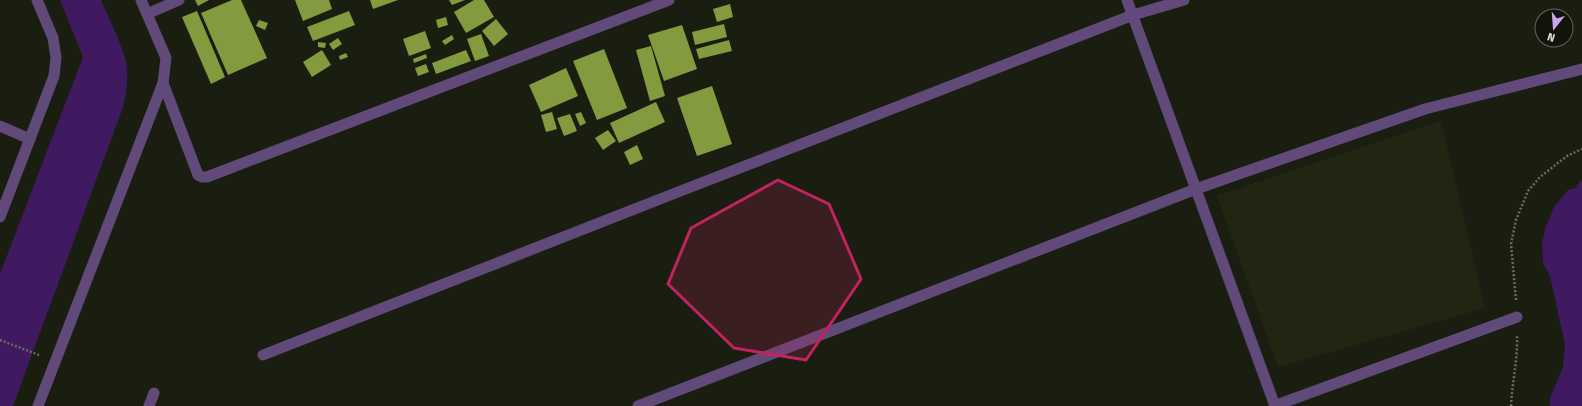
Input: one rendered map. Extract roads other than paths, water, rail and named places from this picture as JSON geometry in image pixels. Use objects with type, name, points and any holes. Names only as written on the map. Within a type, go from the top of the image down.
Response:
[{"type":"street","points":[[0,217],[54,76],[56,58],[53,38],[37,0]]},
{"type":"street","points":[[38,406],[163,82],[166,58],[141,0]]},
{"type":"street","points":[[147,14],[179,0]]},
{"type":"street","points":[[163,82],[198,175],[207,177],[669,0]]},
{"type":"street","points":[[1127,0],[1274,406],[1517,317]]},
{"type":"street","points":[[263,355],[1133,15],[1184,0]]},
{"type":"street","points":[[638,406],[1196,189],[1425,109],[1582,69]]},
{"type":"street","points":[[0,126],[30,139]]},
{"type":"street","points":[[149,406],[154,393]]}]
